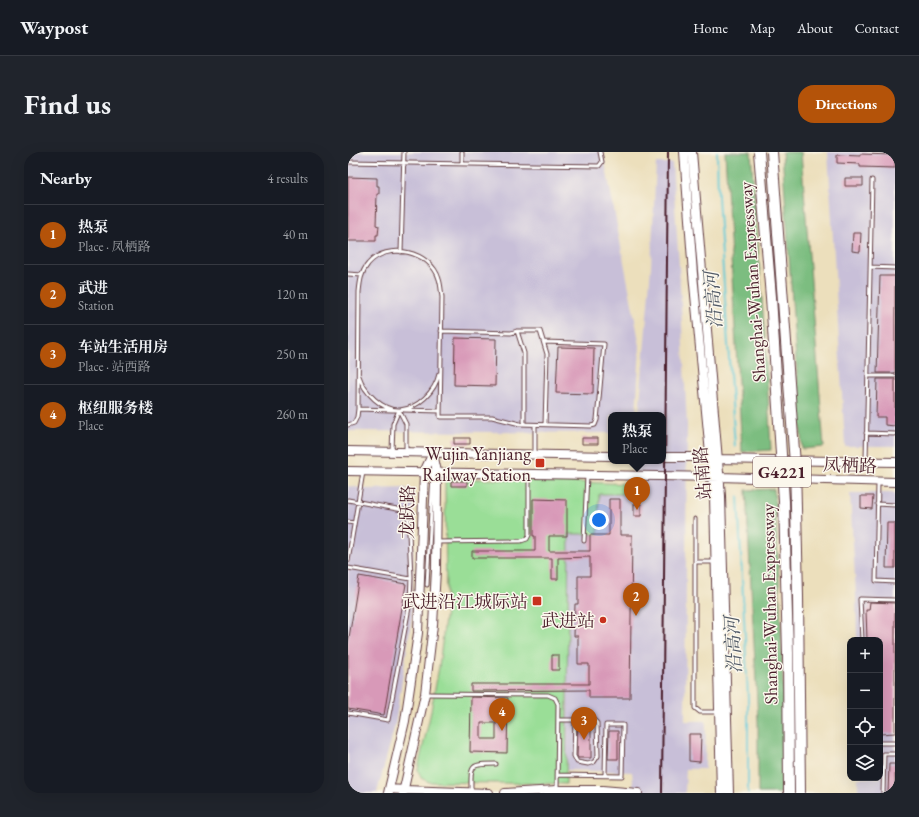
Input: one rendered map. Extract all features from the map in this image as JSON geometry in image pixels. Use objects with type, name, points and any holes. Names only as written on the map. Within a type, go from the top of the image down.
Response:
[{"type":"highway","name":"Shanghai-Wuhan Expressway","points":[[758,152],[771,297],[784,501],[788,653],[789,793]]},
{"type":"highway","name":"Shanghai-Wuhan Expressway","points":[[772,152],[795,464],[800,793]]},
{"type":"street","name":"站南路","points":[[684,152],[693,274],[713,458],[722,504],[729,793]]},
{"type":"street","name":"站南路","points":[[692,152],[713,458]]},
{"type":"street","points":[[348,452],[608,456]]},
{"type":"street","name":"龙跃路","points":[[389,791],[405,721],[418,633],[424,472],[432,453]]},
{"type":"street","name":"龙跃路","points":[[404,792],[425,694],[433,625],[436,542],[435,472],[432,453]]},
{"type":"street","name":"凤栖路","points":[[666,457],[895,462]]},
{"type":"street","name":"凤栖路","points":[[348,470],[895,482]]},
{"type":"street","name":"站南路","points":[[716,477],[716,562],[721,793]]},
{"type":"street","points":[[505,793],[557,790],[638,793]]},
{"type":"street","points":[[389,791],[489,793]]},
{"type":"lane","points":[[401,252],[404,152]]},
{"type":"lane","points":[[462,152],[462,164]]},
{"type":"lane","points":[[348,162],[599,166],[602,162],[600,152]]},
{"type":"lane","points":[[866,462],[872,180]]},
{"type":"lane","points":[[348,425],[354,423],[357,417],[358,409],[359,292],[361,278],[368,263],[389,251],[412,253],[424,259],[432,267],[439,278],[442,297],[440,416],[492,416],[524,424],[535,425],[594,425],[597,420],[604,344],[544,342]]},
{"type":"lane","points":[[870,267],[895,268]]},
{"type":"lane","points":[[348,274],[362,275]]},
{"type":"lane","points":[[441,332],[511,333],[517,331],[540,331],[547,354],[545,425]]},
{"type":"lane","points":[[517,331],[524,353],[524,424]]},
{"type":"lane","points":[[358,373],[361,384],[368,394],[378,403],[399,410],[410,407],[432,390],[438,381],[441,368]]},
{"type":"lane","points":[[868,376],[895,376]]},
{"type":"lane","points":[[358,409],[440,411]]},
{"type":"lane","points":[[392,452],[393,424],[399,410]]},
{"type":"lane","points":[[399,410],[406,424],[406,453]]},
{"type":"lane","points":[[535,425],[535,455]]},
{"type":"lane","points":[[866,433],[895,434]]},
{"type":"lane","points":[[348,560],[349,546],[363,471]]},
{"type":"lane","points":[[427,585],[435,472]]},
{"type":"lane","points":[[436,542],[521,541],[527,539],[529,535],[529,474]]},
{"type":"lane","points":[[584,541],[586,475]]},
{"type":"lane","points":[[878,482],[876,581],[895,582]]},
{"type":"lane","points":[[348,500],[408,511],[411,579],[410,602],[388,720],[348,713]]},
{"type":"lane","points":[[877,504],[895,504]]},
{"type":"lane","points":[[695,519],[695,708],[700,712],[719,712]]},
{"type":"lane","points":[[348,522],[354,523]]},
{"type":"lane","points":[[695,562],[716,562]]},
{"type":"lane","points":[[348,568],[411,579]]},
{"type":"lane","points":[[862,637],[860,599],[895,600]]},
{"type":"lane","points":[[425,694],[548,695],[555,698],[558,704],[557,790]]},
{"type":"lane","points":[[558,720],[574,720],[594,720],[597,722],[598,756],[594,762],[588,764],[577,762],[574,756],[574,720]]},
{"type":"lane","points":[[558,775],[622,776],[623,725],[606,725],[605,775]]},
{"type":"lane","points":[[883,743],[895,743]]},
{"type":"lane","points":[[883,793],[884,754],[895,754]]},
{"type":"lane","points":[[471,792],[471,771],[474,767],[478,764],[496,764]]},
{"type":"shaded area","points":[[348,152],[603,152],[640,346],[636,412],[608,412],[608,433],[348,431]]},
{"type":"shaded area","points":[[828,152],[895,152],[895,446],[845,446]]},
{"type":"shaded area","name":"武进站","points":[[656,163],[672,163],[687,425],[685,721],[706,721],[705,769],[686,769],[685,793],[634,793],[632,772],[567,770],[569,534],[599,494],[635,494],[636,464],[666,464],[666,412],[639,412],[651,266]]},
{"type":"shaded area","points":[[348,486],[367,489],[406,488],[414,495],[412,617],[395,725],[377,793],[348,793]]},
{"type":"shaded area","points":[[850,493],[895,493],[895,793],[858,793],[858,781],[883,781],[883,637],[857,637]]},
{"type":"green space","points":[[725,152],[751,152],[765,339],[771,450],[742,452]]},
{"type":"green space","points":[[782,152],[801,152],[824,447],[802,449]]},
{"type":"green space","points":[[448,478],[635,484],[635,494],[599,494],[598,534],[569,534],[566,784],[429,782],[421,778],[418,770],[439,667],[446,611],[445,482]]},
{"type":"green space","points":[[774,489],[782,641],[784,793],[758,793],[758,721],[746,490]]},
{"type":"building","points":[[860,154],[895,155],[895,168],[860,167],[860,164],[837,163],[837,155],[860,156]]},
{"type":"building","points":[[348,177],[377,178],[379,194],[377,194],[376,225],[379,226],[376,241],[348,241]]},
{"type":"building","points":[[845,178],[863,178],[863,186],[845,186]]},
{"type":"building","points":[[853,233],[861,233],[860,252],[852,251]]},
{"type":"building","points":[[880,276],[895,276],[895,373],[877,373]]},
{"type":"building","points":[[455,338],[496,339],[495,386],[454,385]]},
{"type":"building","points":[[558,347],[594,348],[593,394],[556,393]]},
{"type":"building","points":[[877,379],[895,379],[895,426],[885,425],[885,417],[876,417]]},
{"type":"building","points":[[454,438],[470,438],[470,444],[454,444]]},
{"type":"building","points":[[582,438],[598,438],[598,444],[582,444]]},
{"type":"building","points":[[451,481],[467,481],[467,486],[451,486]]},
{"type":"building","points":[[861,496],[873,496],[872,509],[861,508]]},
{"type":"building","name":"武进站","points":[[533,499],[567,500],[567,536],[549,536],[549,551],[590,551],[590,535],[609,535],[609,499],[620,499],[620,535],[632,535],[630,698],[589,698],[589,690],[471,691],[471,684],[589,684],[589,664],[578,664],[578,636],[574,636],[575,604],[578,604],[578,576],[590,576],[590,557],[558,558],[558,579],[552,579],[552,558],[472,558],[472,551],[535,551],[535,536],[533,536]]},
{"type":"building","points":[[634,504],[641,504],[641,516],[634,516]]},
{"type":"building","points":[[887,523],[895,523],[895,568],[886,568]]},
{"type":"building","points":[[359,576],[406,584],[384,715],[348,709],[348,644]]},
{"type":"building","points":[[870,602],[895,603],[895,733],[883,734],[883,637],[867,637],[866,610],[869,610]]},
{"type":"building","points":[[552,655],[559,655],[559,670],[552,670]]},
{"type":"building","points":[[471,697],[508,698],[507,753],[470,752]],"holes":[[[481,723],[496,723],[496,739],[481,739]]]},
{"type":"building","points":[[578,723],[591,723],[591,758],[578,758],[577,756]]},
{"type":"building","points":[[609,731],[618,731],[618,759],[608,759]]},
{"type":"building","points":[[689,734],[701,734],[700,762],[689,761]]},
{"type":"building","points":[[889,764],[895,764],[895,793],[888,793]]},
{"type":"waterway","name":"沿高河","points":[[717,152],[718,197],[735,447]]},
{"type":"waterway","name":"沿高河","points":[[738,496],[748,698],[748,793]]},
{"type":"railway","points":[[666,412],[668,152]]},
{"type":"railway","points":[[662,793],[665,464]]},
{"type":"place","name":"Wujin Yanjiang Railway Station","points":[[540,463]]},
{"type":"place","name":"热泵","points":[[637,510]]},
{"type":"place","name":"武进沿江城际站","points":[[537,601]]},
{"type":"place","name":"武进","points":[[636,616]]},
{"type":"place","name":"武进站","points":[[603,620]]},
{"type":"place","name":"枢纽服务楼","points":[[502,731]]},
{"type":"place","name":"车站生活用房","points":[[584,740]]}]
